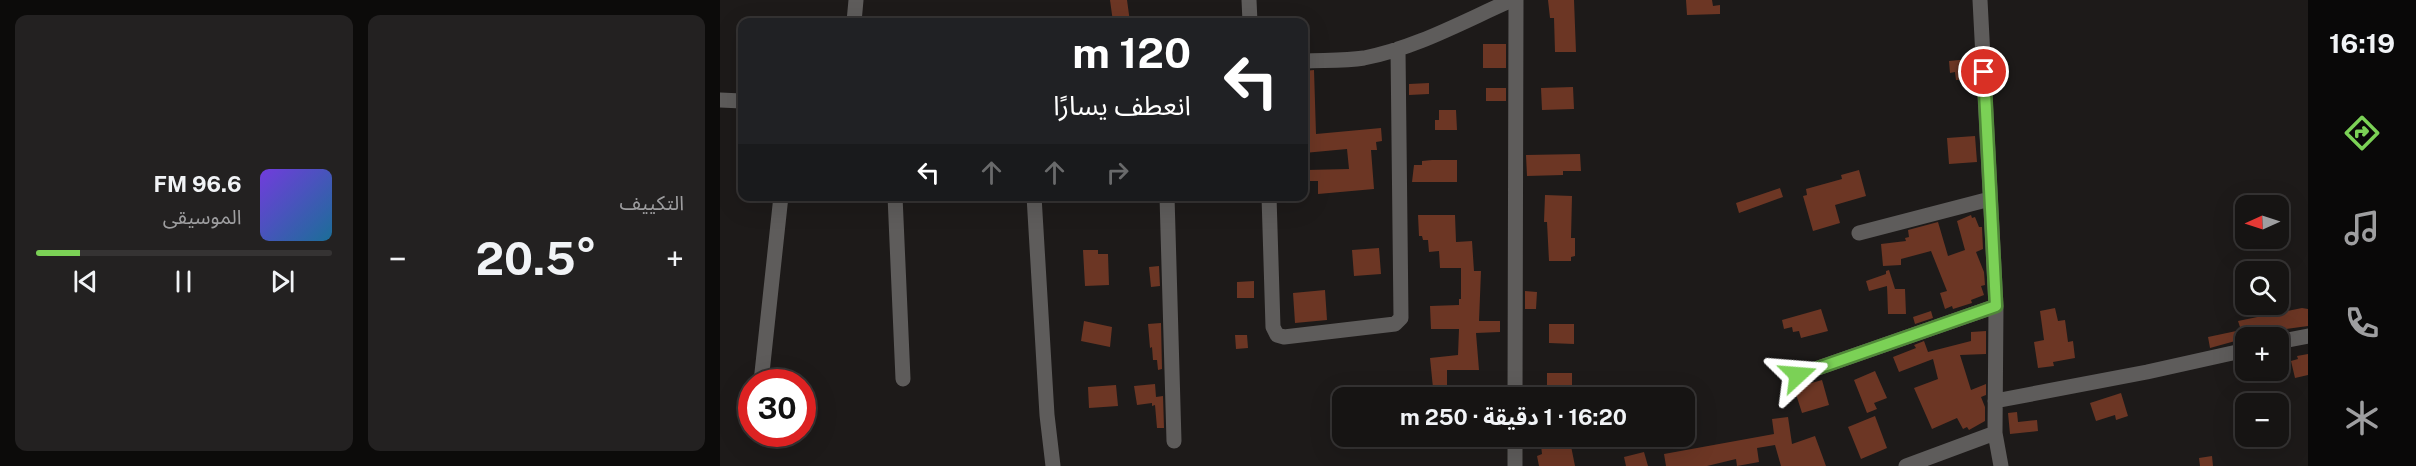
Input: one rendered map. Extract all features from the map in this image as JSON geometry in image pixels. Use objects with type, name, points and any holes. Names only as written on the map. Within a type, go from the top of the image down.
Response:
[{"type":"street","points":[[854,18],[856,0]]},
{"type":"street","points":[[1249,0],[1250,18]]},
{"type":"street","points":[[1308,61],[1362,58],[1398,49],[1514,0],[1515,387]]},
{"type":"street","points":[[1980,0],[1996,306],[1995,433],[2001,466]]},
{"type":"street","points":[[1269,201],[1273,327],[1277,335],[1284,337],[1395,324],[1401,318],[1398,49]]},
{"type":"street","points":[[720,100],[738,101]]},
{"type":"street","points":[[1859,233],[1990,199]]},
{"type":"street","points":[[762,369],[780,201]]},
{"type":"street","points":[[896,201],[903,379]]},
{"type":"street","points":[[1034,201],[1047,415],[1053,466]]},
{"type":"street","points":[[1167,201],[1174,441]]},
{"type":"street","points":[[1798,375],[1996,306]]},
{"type":"street","points":[[2289,340],[2308,336]]},
{"type":"street","points":[[1995,400],[2147,372],[2235,352]]},
{"type":"street","points":[[1906,466],[1995,433]]},
{"type":"street","points":[[1515,447],[1515,466]]},
{"type":"building","points":[[1110,0],[1127,0],[1129,18],[1112,18]]},
{"type":"building","points":[[1548,0],[1574,0],[1576,52],[1555,52],[1554,18],[1550,18]]},
{"type":"building","points":[[1686,0],[1712,0],[1713,6],[1720,5],[1720,14],[1687,15]]},
{"type":"building","points":[[1483,44],[1506,44],[1506,68],[1483,68]]},
{"type":"building","points":[[1969,59],[1971,79],[1956,80],[1955,72],[1950,73],[1949,61]]},
{"type":"building","points":[[1314,70],[1316,134],[1381,128],[1382,141],[1376,142],[1377,150],[1371,150],[1374,189],[1318,194],[1318,181],[1308,181],[1308,170],[1349,169],[1347,149],[1308,153],[1308,71]]},
{"type":"building","points":[[1429,83],[1429,94],[1409,95],[1409,84]]},
{"type":"building","points":[[1573,87],[1574,109],[1542,110],[1541,88]]},
{"type":"building","points":[[1486,88],[1506,88],[1506,101],[1486,101]]},
{"type":"building","points":[[1439,110],[1456,110],[1457,130],[1435,130],[1435,120],[1439,120]]},
{"type":"building","points":[[1975,136],[1977,162],[1949,164],[1947,138]]},
{"type":"building","points":[[1580,154],[1581,171],[1563,171],[1563,175],[1527,176],[1526,155]]},
{"type":"building","points":[[1457,160],[1457,182],[1412,182],[1414,165],[1422,165],[1422,161]]},
{"type":"building","points":[[1859,170],[1866,196],[1835,205],[1840,223],[1813,231],[1803,196],[1807,195],[1806,189],[1842,179],[1841,175]]},
{"type":"building","points":[[1780,188],[1783,197],[1739,213],[1736,203]]},
{"type":"building","points":[[1545,195],[1572,196],[1571,238],[1575,238],[1575,256],[1571,257],[1571,261],[1549,261],[1547,222],[1544,222]]},
{"type":"building","points":[[1418,215],[1455,215],[1456,242],[1472,241],[1474,271],[1481,271],[1479,321],[1500,321],[1500,332],[1476,333],[1479,370],[1447,370],[1447,387],[1433,387],[1430,358],[1458,355],[1459,329],[1431,329],[1430,306],[1459,305],[1461,268],[1440,268],[1439,251],[1429,252],[1428,240],[1423,240],[1422,236],[1419,236]]},
{"type":"building","points":[[1971,215],[1972,218],[1975,217],[1979,227],[1982,227],[1983,249],[1976,252],[1984,272],[1985,285],[1981,286],[1984,295],[1971,300],[1972,303],[1945,309],[1940,293],[1947,291],[1931,251],[1901,259],[1901,265],[1883,266],[1881,244],[1906,241],[1905,238],[1909,237],[1908,230],[1938,222],[1948,256],[1965,250],[1957,221]]},
{"type":"building","points":[[1379,248],[1381,274],[1354,276],[1352,250]]},
{"type":"building","points":[[1083,250],[1098,250],[1098,254],[1108,254],[1109,285],[1085,286]]},
{"type":"building","points":[[1159,266],[1160,286],[1151,287],[1149,267]]},
{"type":"building","points":[[1889,270],[1895,289],[1905,289],[1906,314],[1888,314],[1887,286],[1869,291],[1866,281],[1886,274]]},
{"type":"building","points":[[1254,281],[1254,298],[1237,298],[1237,282]]},
{"type":"building","points":[[1325,290],[1327,320],[1295,323],[1293,293]]},
{"type":"building","points":[[1525,291],[1537,292],[1536,309],[1525,309]]},
{"type":"building","points":[[2055,308],[2058,321],[2065,320],[2068,342],[2073,341],[2075,358],[2053,362],[2054,366],[2038,368],[2034,342],[2044,340],[2040,311]]},
{"type":"building","points":[[1821,309],[1828,331],[1801,338],[1799,331],[1793,332],[1792,327],[1784,329],[1782,320]]},
{"type":"building","points":[[2308,309],[2308,326],[2289,329],[2240,327],[2238,321],[2268,315],[2289,315],[2289,311]]},
{"type":"building","points":[[1931,311],[1933,318],[1915,324],[1913,317]]},
{"type":"building","points":[[1084,321],[1112,327],[1110,347],[1081,341]]},
{"type":"building","points":[[1161,323],[1162,369],[1158,370],[1157,360],[1153,360],[1152,347],[1150,348],[1148,324]]},
{"type":"building","points":[[1549,324],[1574,324],[1574,344],[1549,343]]},
{"type":"building","points":[[1986,331],[1986,354],[1960,355],[1971,390],[1986,384],[1986,395],[1981,397],[1985,407],[1985,421],[1969,430],[1967,427],[1963,429],[1957,418],[1932,429],[1914,388],[1938,379],[1933,359],[1899,372],[1893,357],[1916,348],[1914,345],[1924,341],[1928,352],[1971,341],[1971,332]]},
{"type":"building","points":[[2235,331],[2235,341],[2210,348],[2208,337]]},
{"type":"building","points":[[1235,335],[1247,335],[1248,348],[1236,349]]},
{"type":"building","points":[[2308,354],[2308,375],[2295,378],[2291,361],[2298,359],[2297,356]]},
{"type":"building","points":[[1875,371],[1887,398],[1874,403],[1877,409],[1867,413],[1854,380]]},
{"type":"building","points":[[1547,373],[1572,373],[1572,387],[1547,387]]},
{"type":"building","points":[[1822,380],[1829,405],[1802,413],[1794,388]]},
{"type":"building","points":[[1155,384],[1156,397],[1163,396],[1164,428],[1157,428],[1155,405],[1152,406],[1152,403],[1137,405],[1134,386]]},
{"type":"building","points":[[1116,385],[1118,406],[1089,408],[1088,387]]},
{"type":"building","points":[[2121,393],[2128,416],[2116,420],[2115,415],[2096,421],[2090,403]]},
{"type":"building","points":[[2017,412],[2018,422],[2037,420],[2038,431],[2010,434],[2008,413]]},
{"type":"building","points":[[1875,416],[1887,448],[1861,459],[1848,427]]},
{"type":"building","points":[[1788,417],[1792,444],[1815,436],[1826,466],[1781,466],[1775,445],[1757,448],[1759,462],[1737,466],[1736,459],[1707,466],[1666,466],[1664,454],[1774,434],[1772,419]]},
{"type":"building","points":[[1541,447],[1571,447],[1575,466],[1539,466],[1537,456],[1542,454]]},
{"type":"building","points":[[1644,452],[1648,466],[1626,466],[1624,457]]},
{"type":"building","points":[[2212,456],[2213,466],[2200,466],[2199,458]]},
{"type":"route","points":[[1798,375],[1996,306],[1984,72]]}]
